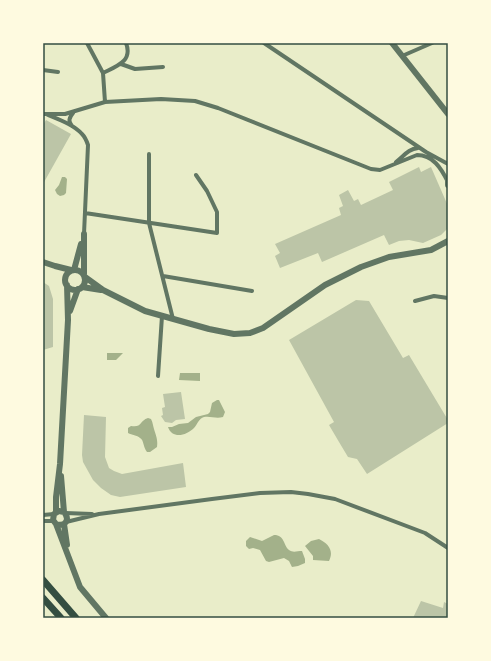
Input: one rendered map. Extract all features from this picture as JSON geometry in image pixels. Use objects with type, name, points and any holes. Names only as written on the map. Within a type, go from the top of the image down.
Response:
[{"type":"main road","points":[[44,581],[76,618]]},
{"type":"main road","points":[[43,598],[61,618]]},
{"type":"street","points":[[87,43],[104,73],[106,102]]},
{"type":"street","points":[[104,73],[122,64],[126,59],[128,50],[126,43]]},
{"type":"street","points":[[264,43],[419,148],[438,160],[448,164]]},
{"type":"street","points":[[392,43],[448,114]]},
{"type":"street","points":[[402,56],[432,43]]},
{"type":"street","points":[[122,64],[135,69],[163,67]]},
{"type":"street","points":[[43,70],[58,72]]},
{"type":"street","points":[[45,114],[65,114],[106,102],[161,99],[195,101],[218,108],[371,170],[380,170],[417,155],[428,157],[437,164],[448,184]]},
{"type":"street","points":[[73,112],[69,117],[69,122],[74,128]]},
{"type":"street","points":[[45,114],[62,121],[83,134],[88,145],[84,234],[84,275],[69,315]]},
{"type":"street","points":[[389,166],[412,148],[419,148]]},
{"type":"street","points":[[149,154],[150,223],[173,319]]},
{"type":"street","points":[[85,213],[217,233],[217,212],[207,191],[196,175]]},
{"type":"street","points":[[448,179],[448,184]]},
{"type":"street","points":[[84,234],[73,270],[67,275],[66,283],[69,315],[55,523],[80,587],[106,618]]},
{"type":"street","points":[[442,244],[448,237]]},
{"type":"street","points":[[43,262],[81,271],[103,290],[145,311],[234,334],[250,333],[263,328],[325,285],[361,267],[389,257],[431,250],[448,241]]},
{"type":"street","points":[[55,266],[66,283],[73,290],[80,288],[103,290]]},
{"type":"street","points":[[163,276],[252,291]]},
{"type":"street","points":[[415,301],[434,296],[448,298]]},
{"type":"street","points":[[158,376],[162,316]]},
{"type":"street","points":[[60,464],[65,512],[67,516],[65,523],[68,557]]},
{"type":"street","points":[[43,521],[59,525],[99,514],[260,493],[291,492],[335,499],[425,533],[448,548]]},
{"type":"street","points":[[43,515],[58,511],[99,514]]},
{"type":"shaded area","points":[[62,177],[67,179],[66,193],[60,196],[55,190]]},
{"type":"shaded area","points":[[107,353],[123,353],[116,360],[107,360]]},
{"type":"shaded area","points":[[180,373],[200,373],[200,381],[179,380]]},
{"type":"shaded area","points":[[219,400],[225,412],[223,417],[202,418],[191,431],[180,435],[176,435],[170,431],[168,427],[188,423],[196,417],[208,414],[212,403]]},
{"type":"shaded area","points":[[148,418],[152,420],[157,438],[157,447],[150,452],[147,452],[141,439],[128,433],[128,428],[139,425]]},
{"type":"shaded area","points":[[274,535],[278,535],[282,538],[289,550],[294,552],[302,551],[305,563],[292,567],[289,561],[284,558],[269,562],[266,561],[260,550],[253,548],[249,549],[246,546],[246,541],[250,537],[262,541]]},
{"type":"shaded area","points":[[319,539],[330,548],[331,554],[329,561],[313,560],[313,556],[305,546],[311,541]]},
{"type":"building","points":[[46,120],[71,134],[43,184],[43,125]]},
{"type":"building","points":[[419,167],[421,172],[431,167],[448,206],[448,225],[447,229],[441,235],[423,243],[409,240],[399,241],[389,245],[384,235],[322,262],[318,253],[280,268],[275,256],[280,253],[275,244],[341,215],[339,208],[343,206],[339,195],[348,190],[354,201],[358,199],[361,205],[393,190],[389,182]]},
{"type":"building","points":[[43,282],[49,286],[53,299],[53,347],[43,350]]},
{"type":"building","points":[[356,300],[369,301],[403,358],[409,355],[448,420],[448,423],[367,474],[357,459],[348,457],[329,425],[334,422],[289,340]]},
{"type":"building","points":[[181,392],[185,419],[176,420],[172,423],[165,422],[161,416],[163,415],[162,408],[165,407],[163,394]]},
{"type":"building","points":[[84,415],[106,417],[105,457],[109,468],[122,474],[183,463],[186,487],[120,497],[111,495],[101,488],[93,480],[83,462]]},
{"type":"building","points":[[421,601],[443,608],[444,602],[448,604],[448,618],[413,618]]}]
